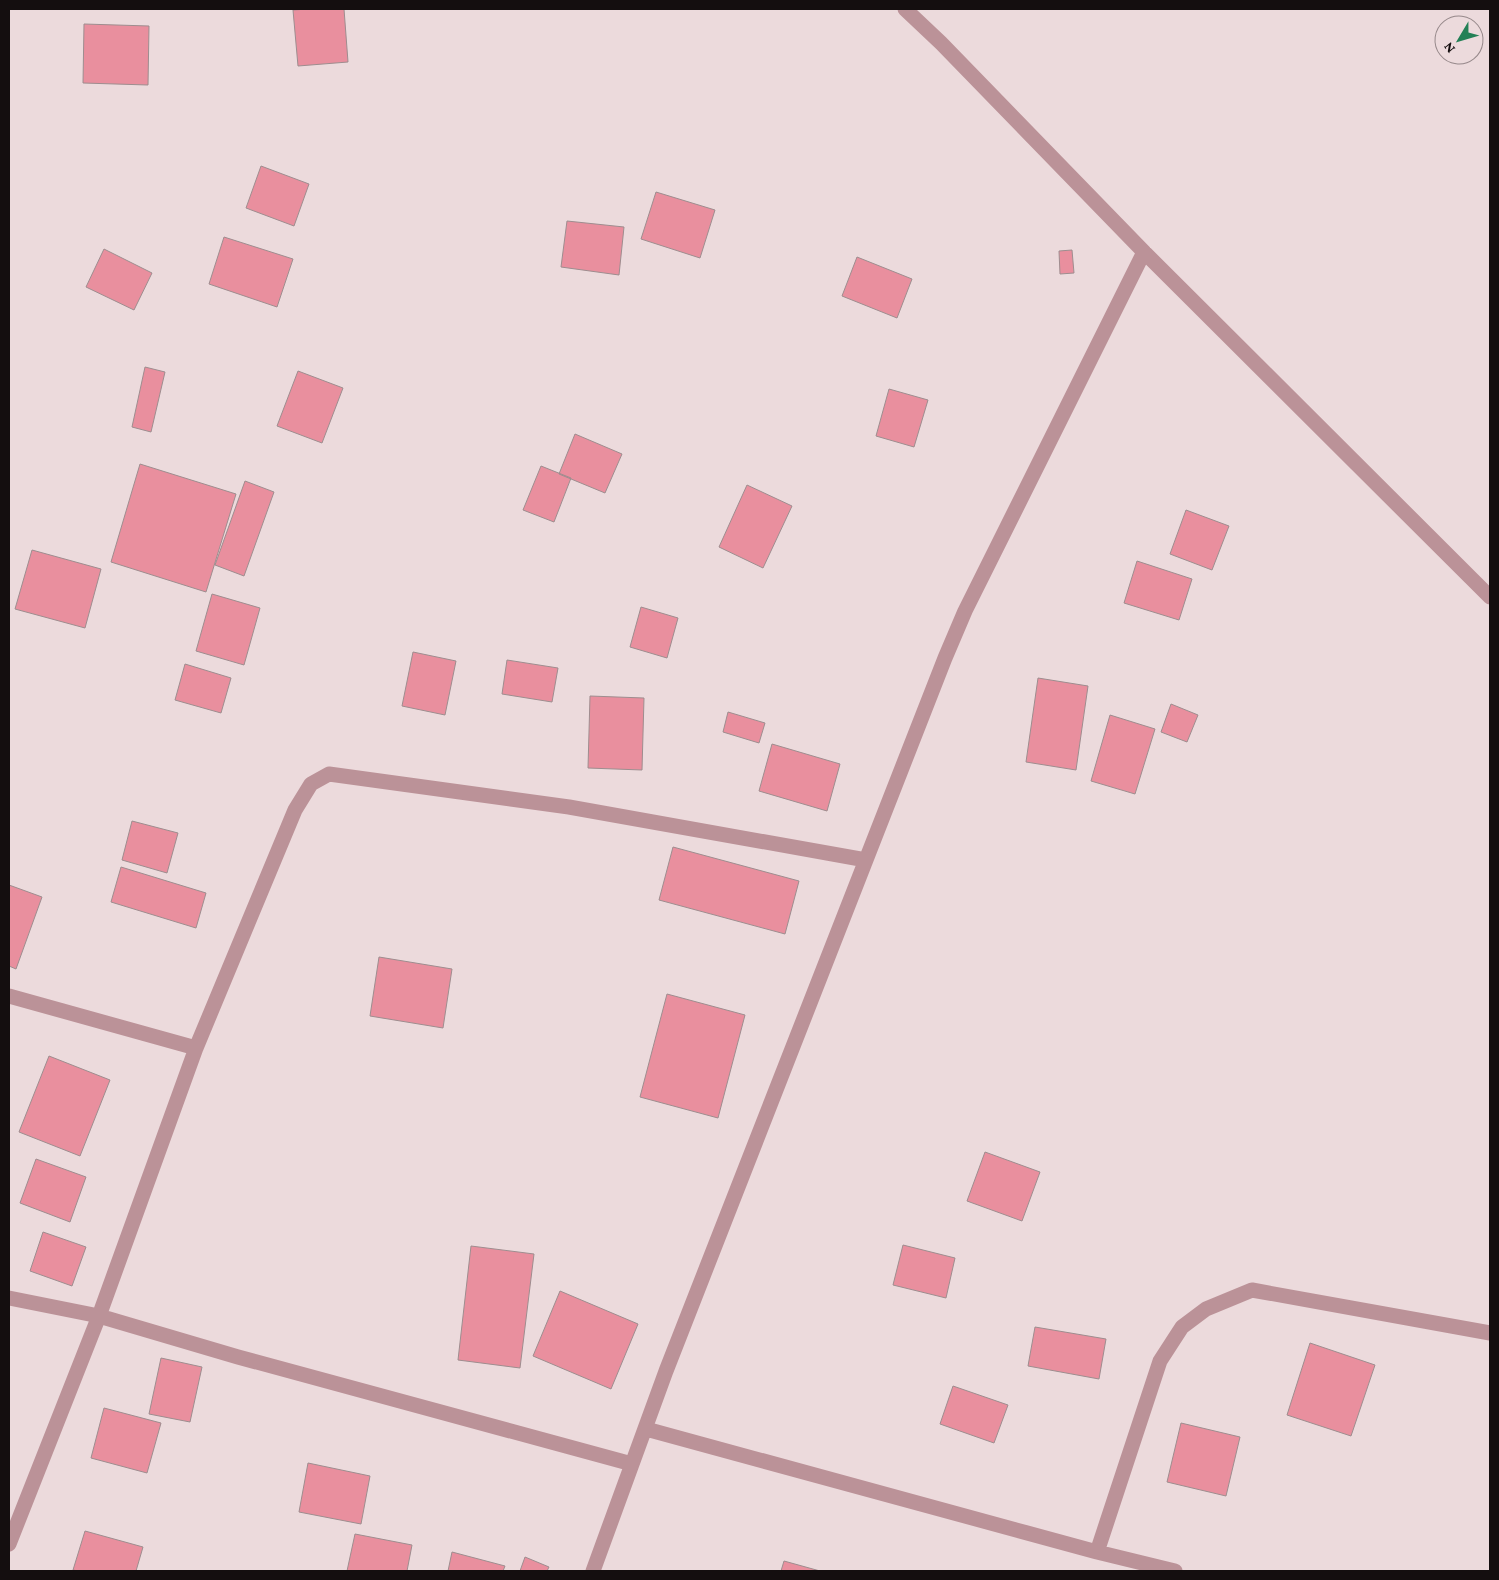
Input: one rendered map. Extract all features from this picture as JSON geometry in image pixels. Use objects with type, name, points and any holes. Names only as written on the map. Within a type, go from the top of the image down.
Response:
[{"type":"street","points":[[905,9],[941,43],[1144,252],[1490,597]]},
{"type":"street","points":[[593,1571],[666,1371],[927,702],[965,611],[1144,252]]},
{"type":"street","points":[[9,1544],[99,1316],[196,1048],[295,810],[311,784],[330,774],[569,807],[866,860]]},
{"type":"street","points":[[9,996],[196,1048]]},
{"type":"street","points":[[1097,1552],[1160,1362],[1182,1327],[1206,1309],[1252,1290],[1490,1333]]},
{"type":"street","points":[[9,1298],[99,1316],[238,1357],[632,1464]]},
{"type":"street","points":[[646,1429],[1097,1552],[1175,1571]]},
{"type":"building","points":[[344,9],[348,62],[298,66],[293,10]]},
{"type":"building","points":[[84,24],[149,26],[148,85],[83,83]]},
{"type":"building","points":[[261,166],[309,184],[294,226],[246,208]]},
{"type":"building","points":[[656,192],[715,210],[700,258],[641,239]]},
{"type":"building","points":[[567,221],[624,227],[619,275],[561,267]]},
{"type":"building","points":[[224,237],[293,259],[277,307],[209,284]]},
{"type":"building","points":[[104,249],[152,273],[134,310],[86,287]]},
{"type":"building","points":[[1072,250],[1074,273],[1060,274],[1059,251]]},
{"type":"building","points":[[857,257],[912,279],[897,318],[842,296]]},
{"type":"building","points":[[145,367],[165,372],[151,432],[132,427]]},
{"type":"building","points":[[298,371],[343,388],[322,443],[277,426]]},
{"type":"building","points":[[889,389],[928,400],[914,447],[876,436]]},
{"type":"building","points":[[575,434],[622,454],[605,493],[559,474]]},
{"type":"building","points":[[140,464],[236,494],[206,592],[111,562]]},
{"type":"building","points":[[541,466],[571,478],[554,522],[523,510]]},
{"type":"building","points":[[245,481],[274,492],[244,576],[215,565]]},
{"type":"building","points":[[747,485],[792,506],[763,568],[719,547]]},
{"type":"building","points":[[1186,510],[1229,526],[1212,570],[1170,554]]},
{"type":"building","points":[[32,550],[101,569],[85,628],[15,609]]},
{"type":"building","points":[[1137,561],[1192,579],[1179,620],[1124,603]]},
{"type":"building","points":[[212,594],[260,608],[244,665],[196,651]]},
{"type":"building","points":[[641,607],[678,618],[667,658],[630,647]]},
{"type":"building","points":[[413,652],[456,661],[445,715],[402,706]]},
{"type":"building","points":[[507,660],[558,668],[552,702],[502,694]]},
{"type":"building","points":[[185,664],[231,678],[221,713],[175,700]]},
{"type":"building","points":[[1038,678],[1088,686],[1076,770],[1026,762]]},
{"type":"building","points":[[590,696],[644,698],[642,770],[588,768]]},
{"type":"building","points":[[1171,704],[1198,715],[1187,742],[1161,732]]},
{"type":"building","points":[[728,712],[765,723],[759,743],[723,732]]},
{"type":"building","points":[[1110,715],[1155,729],[1135,794],[1091,781]]},
{"type":"building","points":[[772,744],[840,764],[827,811],[759,791]]},
{"type":"building","points":[[132,821],[178,833],[167,873],[122,860]]},
{"type":"building","points":[[673,847],[799,881],[785,934],[659,900]]},
{"type":"building","points":[[121,867],[206,893],[196,928],[111,902]]},
{"type":"building","points":[[9,885],[42,897],[16,969],[9,966]]},
{"type":"building","points":[[379,957],[452,969],[443,1028],[370,1016]]},
{"type":"building","points":[[667,994],[745,1015],[718,1118],[640,1097]]},
{"type":"building","points":[[49,1056],[110,1080],[80,1156],[19,1132]]},
{"type":"building","points":[[985,1152],[1040,1172],[1022,1221],[967,1201]]},
{"type":"building","points":[[36,1159],[86,1177],[70,1222],[20,1203]]},
{"type":"building","points":[[43,1232],[86,1247],[72,1286],[30,1271]]},
{"type":"building","points":[[903,1245],[955,1258],[946,1298],[893,1285]]},
{"type":"building","points":[[471,1246],[534,1254],[520,1368],[458,1360]]},
{"type":"building","points":[[560,1291],[638,1324],[611,1389],[533,1356]]},
{"type":"building","points":[[1035,1327],[1106,1339],[1099,1379],[1028,1366]]},
{"type":"building","points":[[1310,1343],[1375,1365],[1351,1436],[1287,1415]]},
{"type":"building","points":[[161,1358],[202,1367],[190,1422],[149,1414]]},
{"type":"building","points":[[953,1386],[1008,1405],[994,1443],[940,1424]]},
{"type":"building","points":[[104,1408],[161,1423],[147,1473],[91,1458]]},
{"type":"building","points":[[1181,1423],[1240,1437],[1226,1496],[1167,1482]]},
{"type":"building","points":[[308,1463],[370,1476],[361,1524],[299,1512]]},
{"type":"building","points":[[85,1531],[143,1547],[136,1571],[73,1570]]},
{"type":"building","points":[[355,1534],[412,1545],[407,1571],[347,1571]]},
{"type":"building","points":[[452,1552],[505,1566],[503,1571],[448,1571]]},
{"type":"building","points":[[525,1557],[549,1567],[547,1571],[520,1571]]},
{"type":"building","points":[[784,1561],[820,1571],[781,1571]]}]
